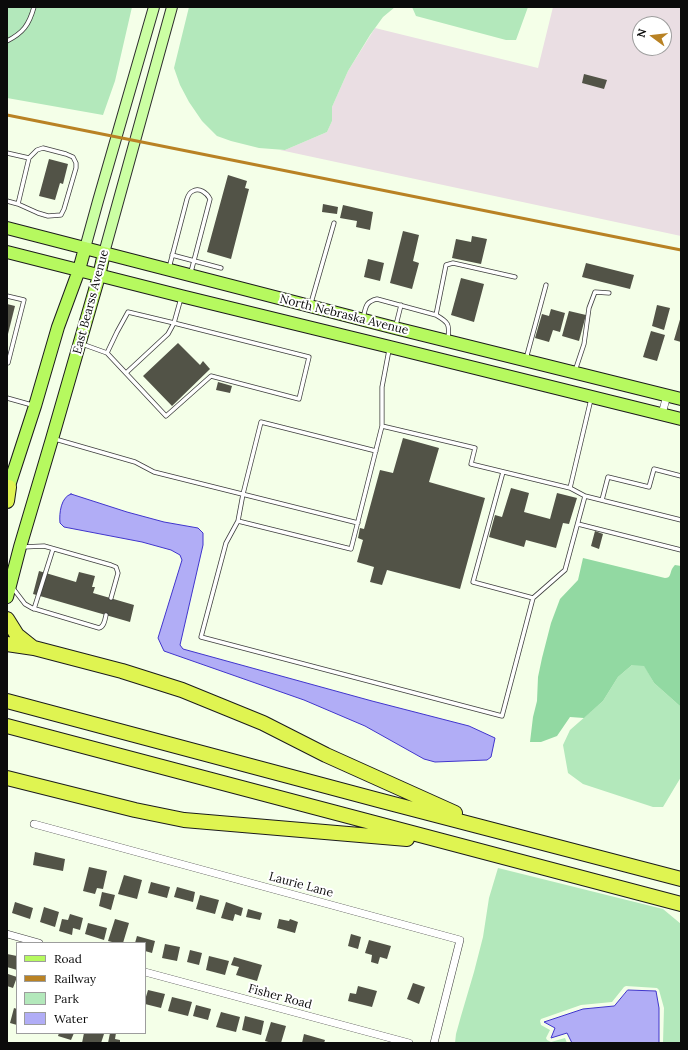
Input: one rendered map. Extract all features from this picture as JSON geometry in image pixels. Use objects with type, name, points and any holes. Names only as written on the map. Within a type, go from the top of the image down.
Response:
[{"type":"highway","points":[[7,501],[8,490]]},
{"type":"highway","points":[[7,619],[17,635],[34,648]]},
{"type":"highway","points":[[7,644],[34,648],[122,671],[182,690],[270,726],[326,755],[490,829]]},
{"type":"highway","points":[[7,701],[681,879]]},
{"type":"highway","points":[[7,726],[681,904]]},
{"type":"highway","points":[[7,778],[135,810],[184,820],[448,843]]},
{"type":"main road","name":"East Bearss Avenue","points":[[8,490],[58,327],[79,270],[154,7]]},
{"type":"main road","name":"East Bearss Avenue","points":[[7,597],[20,547],[99,276],[172,7]]},
{"type":"main road","name":"North Nebraska Avenue","points":[[7,228],[362,320],[681,399]]},
{"type":"main road","name":"North Nebraska Avenue","points":[[7,252],[681,419]]},
{"type":"main road","points":[[390,347],[395,328]]},
{"type":"street","points":[[662,414],[667,395]]},
{"type":"street","name":"Laurie Lane","points":[[34,824],[460,940],[434,1043]]},
{"type":"street","points":[[7,934],[35,942]]},
{"type":"street","name":"Fisher Road","points":[[146,972],[409,1043]]},
{"type":"lane","points":[[7,41],[18,36],[25,28],[31,18],[34,7]]},
{"type":"lane","points":[[7,201],[48,216],[61,214],[64,209],[76,168],[76,163],[73,157],[42,148],[37,150],[29,158],[18,204]]},
{"type":"lane","points":[[7,153],[29,158]]},
{"type":"lane","points":[[168,270],[187,199],[190,193],[197,189],[204,192],[210,199],[190,275]]},
{"type":"lane","points":[[310,306],[334,223]]},
{"type":"lane","points":[[172,255],[221,268]]},
{"type":"lane","points":[[436,315],[446,265],[453,263],[515,277]]},
{"type":"lane","points":[[525,360],[546,285]]},
{"type":"lane","points":[[574,372],[584,344],[589,308],[595,292],[609,293]]},
{"type":"lane","points":[[7,296],[24,300],[7,363]]},
{"type":"lane","points":[[126,373],[168,334],[174,323],[181,296]]},
{"type":"lane","points":[[362,320],[367,304],[371,300],[377,299],[436,315],[446,321],[449,329],[448,341]]},
{"type":"lane","points":[[395,328],[401,305]]},
{"type":"lane","points":[[79,344],[107,352],[166,416],[211,376],[299,399],[309,357],[128,312],[107,352]]},
{"type":"lane","points":[[238,521],[351,549],[382,426],[382,387],[390,347]]},
{"type":"lane","points":[[570,488],[592,397]]},
{"type":"lane","points":[[7,398],[35,406]]},
{"type":"lane","points":[[376,451],[261,422],[242,494],[238,521],[226,543],[201,637],[502,716],[533,598],[565,570],[585,496]]},
{"type":"lane","points":[[382,426],[475,448],[472,464],[570,488],[585,496],[681,520]]},
{"type":"lane","points":[[52,439],[135,462],[154,472],[358,523]]},
{"type":"lane","points":[[602,500],[608,477],[649,488],[654,469],[681,476]]},
{"type":"lane","points":[[503,472],[473,582],[533,598]]},
{"type":"lane","points":[[578,524],[681,550]]},
{"type":"lane","points":[[20,547],[44,546],[111,564],[116,567],[118,572],[110,598]]},
{"type":"lane","points":[[34,609],[53,549]]},
{"type":"lane","points":[[10,584],[25,604],[34,609],[99,628],[103,626],[106,615]]},
{"type":"shaded area","points":[[553,7],[681,7],[681,236],[280,150],[285,150],[327,132],[332,121],[332,107],[348,71],[375,28],[538,68]]},
{"type":"green space","points":[[7,7],[132,7],[115,81],[103,115],[7,98]]},
{"type":"green space","points":[[189,7],[395,7],[383,17],[348,71],[332,107],[332,121],[327,132],[285,150],[259,148],[217,136],[202,121],[189,102],[180,85],[174,68]]},
{"type":"green space","points":[[412,7],[528,7],[516,40],[506,40],[416,16]]},
{"type":"green space","points":[[583,558],[665,578],[669,576],[675,565],[681,566],[681,707],[654,683],[644,666],[632,665],[618,677],[603,701],[584,718],[570,717],[557,736],[541,742],[530,742],[533,717],[537,701],[538,677],[551,623],[560,599],[578,580]]},
{"type":"green space","points":[[632,665],[644,665],[654,683],[681,707],[681,777],[663,807],[653,807],[583,784],[568,773],[563,745],[570,730],[603,701],[618,677]]},
{"type":"green space","points":[[498,868],[663,909],[681,924],[681,1043],[663,1043],[664,1008],[659,990],[657,988],[626,986],[612,1002],[581,1005],[541,1019],[541,1025],[550,1030],[546,1038],[547,1040],[551,1042],[565,1038],[567,1043],[455,1043],[456,1034],[483,937],[489,898]]},
{"type":"water","points":[[71,494],[164,522],[198,528],[203,533],[203,545],[180,645],[183,649],[469,726],[495,738],[491,757],[487,760],[435,762],[424,759],[365,726],[304,700],[164,651],[158,638],[182,560],[180,555],[171,550],[142,542],[64,527],[60,523],[60,510],[65,498]]},
{"type":"water","points":[[628,990],[656,991],[659,1008],[659,1043],[572,1043],[567,1033],[551,1038],[555,1028],[544,1022],[583,1009],[614,1006]]},
{"type":"building","points":[[584,74],[607,80],[604,89],[582,83]]},
{"type":"building","points":[[49,159],[68,164],[63,184],[60,183],[55,200],[39,196]]},
{"type":"building","points":[[228,175],[247,181],[245,188],[249,189],[231,259],[207,252]]},
{"type":"building","points":[[323,204],[338,207],[337,214],[322,212]]},
{"type":"building","points":[[343,205],[373,212],[370,230],[356,227],[357,221],[340,218]]},
{"type":"building","points":[[403,231],[419,235],[413,261],[419,263],[412,289],[390,283]]},
{"type":"building","points":[[472,236],[487,239],[481,264],[452,258],[456,239],[471,242]]},
{"type":"building","points":[[368,259],[384,263],[380,281],[364,277]]},
{"type":"building","points":[[586,263],[634,275],[630,289],[582,277]]},
{"type":"building","points":[[461,278],[484,284],[474,322],[451,315]]},
{"type":"building","points":[[7,304],[15,306],[8,334],[7,334]]},
{"type":"building","points":[[657,305],[670,308],[664,330],[652,326]]},
{"type":"building","points":[[551,309],[565,313],[560,332],[553,330],[549,342],[535,338],[542,314],[549,316]]},
{"type":"building","points":[[569,311],[586,315],[579,341],[562,336]]},
{"type":"building","points":[[681,316],[681,342],[674,340]]},
{"type":"building","points":[[651,331],[665,335],[657,361],[643,357]]},
{"type":"building","points":[[178,343],[200,365],[203,361],[210,369],[172,406],[143,376]]},
{"type":"building","points":[[218,382],[232,386],[230,393],[216,390]]},
{"type":"building","points":[[403,438],[439,448],[429,482],[485,498],[460,589],[387,570],[382,585],[370,582],[374,567],[357,562],[363,540],[358,538],[360,528],[364,529],[380,470],[393,473]]},
{"type":"building","points":[[511,488],[529,493],[524,512],[550,519],[557,493],[577,498],[569,524],[563,523],[556,548],[526,540],[524,547],[489,537],[495,515],[502,517]]},
{"type":"building","points":[[595,531],[603,534],[599,549],[591,546]]},
{"type":"building","points":[[39,571],[76,582],[79,572],[95,576],[92,587],[95,587],[93,593],[134,605],[130,622],[33,594]]},
{"type":"building","points":[[35,852],[65,859],[63,871],[33,865]]},
{"type":"building","points":[[89,867],[107,871],[103,889],[97,888],[95,894],[83,891]]},
{"type":"building","points":[[124,875],[142,880],[137,899],[118,894]]},
{"type":"building","points":[[151,882],[170,887],[167,898],[148,893]]},
{"type":"building","points":[[177,887],[195,892],[193,902],[174,897]]},
{"type":"building","points":[[102,892],[115,895],[111,910],[99,906]]},
{"type":"building","points":[[200,895],[219,900],[215,914],[196,909]]},
{"type":"building","points":[[15,902],[33,908],[30,919],[12,913]]},
{"type":"building","points":[[226,902],[243,908],[241,916],[235,914],[233,921],[221,918]]},
{"type":"building","points":[[44,907],[59,912],[55,927],[40,922]]},
{"type":"building","points":[[248,909],[262,913],[260,920],[246,917]]},
{"type":"building","points":[[70,914],[83,918],[80,930],[73,928],[72,935],[59,931],[62,919],[68,920]]},
{"type":"building","points":[[115,919],[129,923],[123,942],[108,941]]},
{"type":"building","points":[[279,919],[289,921],[290,919],[298,922],[295,933],[277,928]]},
{"type":"building","points":[[88,923],[107,928],[104,940],[85,934]]},
{"type":"building","points":[[351,934],[361,937],[358,949],[348,946]]},
{"type":"building","points":[[137,936],[155,941],[152,953],[146,951],[146,942],[135,942]]},
{"type":"building","points":[[369,940],[391,946],[387,959],[380,957],[378,964],[371,962],[372,955],[365,953]]},
{"type":"building","points":[[165,944],[180,947],[177,961],[162,958]]},
{"type":"building","points":[[190,950],[202,953],[199,965],[187,962]]},
{"type":"building","points":[[7,954],[16,956],[16,970],[7,967]]},
{"type":"building","points":[[209,956],[229,961],[225,975],[206,970]]},
{"type":"building","points":[[234,957],[262,965],[257,981],[236,975],[239,967],[231,965]]},
{"type":"building","points":[[8,974],[16,977],[13,988],[7,986]]},
{"type":"building","points":[[413,983],[425,987],[419,1004],[407,999]]},
{"type":"building","points":[[358,986],[377,991],[372,1007],[348,1001],[350,993],[356,994]]},
{"type":"building","points":[[148,990],[165,994],[161,1008],[146,1004]]},
{"type":"building","points":[[172,997],[192,1002],[188,1016],[168,1011]]},
{"type":"building","points":[[196,1005],[211,1009],[208,1020],[193,1016]]},
{"type":"building","points":[[14,1008],[16,1009],[16,1025],[10,1023]]},
{"type":"building","points":[[221,1012],[240,1017],[236,1032],[216,1027]]},
{"type":"building","points":[[245,1016],[264,1021],[261,1035],[242,1030]]},
{"type":"building","points":[[271,1022],[286,1026],[281,1043],[265,1041]]},
{"type":"building","points":[[59,1034],[74,1034],[71,1040],[58,1036]]},
{"type":"building","points":[[84,1034],[104,1034],[101,1043],[82,1043]]},
{"type":"building","points":[[110,1034],[116,1034],[115,1039],[120,1040],[120,1043],[108,1043]]},
{"type":"building","points":[[304,1034],[325,1040],[324,1043],[302,1043]]},
{"type":"railway","points":[[7,115],[681,250]]}]
